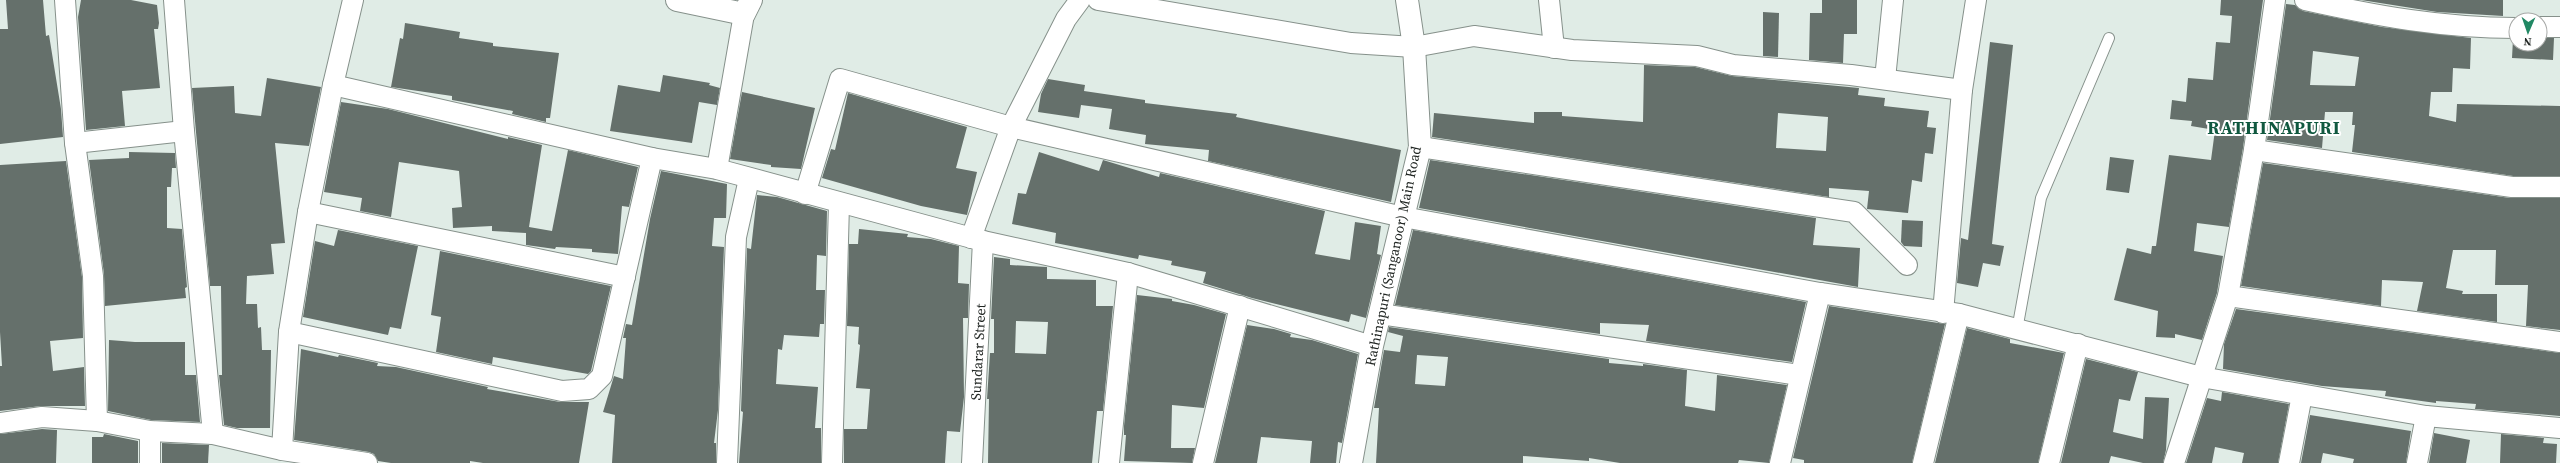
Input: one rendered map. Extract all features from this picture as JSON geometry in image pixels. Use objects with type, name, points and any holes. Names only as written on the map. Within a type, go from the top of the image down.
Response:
[{"type":"street","points":[[65,0],[75,144],[93,276],[97,421]]},
{"type":"street","points":[[174,0],[184,131],[213,434]]},
{"type":"street","points":[[282,450],[289,332],[308,212],[333,85],[353,0]]},
{"type":"street","points":[[677,0],[748,7],[717,170]]},
{"type":"street","name":"Sundarar Street","points":[[972,463],[977,240],[1011,127],[1066,19],[1080,0]]},
{"type":"street","points":[[1098,0],[1350,43],[1414,47],[1474,36],[1554,48],[1697,56],[1733,65],[1885,79],[1962,90]]},
{"type":"street","name":"Rathinapuri (Sanganoor) Main Road","points":[[1351,463],[1372,346],[1420,147],[1414,47],[1407,0]]},
{"type":"street","points":[[1549,0],[1554,48]]},
{"type":"street","points":[[1885,79],[1893,0]]},
{"type":"street","points":[[1923,463],[1951,314],[1962,90],[1976,0]]},
{"type":"street","points":[[2174,463],[2228,296],[2254,150],[2274,0]]},
{"type":"street","points":[[2305,0],[2378,16],[2460,27],[2508,28]]},
{"type":"street","points":[[2548,28],[2560,27]]},
{"type":"street","points":[[805,194],[840,79],[1011,127],[1403,217],[1820,293],[1951,314],[2078,344],[2201,377],[2426,416],[2560,428]]},
{"type":"street","points":[[333,85],[652,158],[717,170],[977,240],[1128,274],[1372,346]]},
{"type":"street","points":[[75,144],[184,131]]},
{"type":"street","points":[[1420,147],[1854,212],[1907,265]]},
{"type":"street","points":[[2254,150],[2512,187],[2560,187]]},
{"type":"street","points":[[289,332],[562,391],[589,389],[602,376],[652,158]]},
{"type":"street","points":[[727,463],[736,237],[749,179]]},
{"type":"street","points":[[832,463],[839,204]]},
{"type":"street","points":[[308,212],[625,277]]},
{"type":"street","points":[[1109,463],[1128,274]]},
{"type":"street","points":[[1780,463],[1799,375],[1820,293]]},
{"type":"street","points":[[2228,296],[2560,342]]},
{"type":"street","points":[[1203,463],[1240,306]]},
{"type":"street","points":[[1380,314],[1799,375]]},
{"type":"street","points":[[2049,463],[2078,344]]},
{"type":"street","points":[[2289,463],[2302,395]]},
{"type":"street","points":[[2417,463],[2426,416]]},
{"type":"street","points":[[0,423],[42,417],[97,421],[150,431],[213,434],[282,450],[367,463]]},
{"type":"street","points":[[150,431],[150,463]]},
{"type":"lane","points":[[2017,330],[2041,198],[2109,38]]},
{"type":"building","points":[[6,0],[43,0],[46,36],[49,35],[61,109],[63,137],[0,144],[0,29],[8,29]]},
{"type":"building","points":[[81,0],[131,0],[157,5],[159,23],[158,29],[154,29],[160,88],[122,91],[125,126],[86,130],[78,17]]},
{"type":"building","points":[[1822,0],[1857,0],[1857,34],[1844,34],[1843,63],[1809,60],[1810,13],[1822,13]]},
{"type":"building","points":[[2221,0],[2263,0],[2243,148],[2229,227],[2197,223],[2194,251],[2223,256],[2217,293],[2202,340],[2175,334],[2175,338],[2156,337],[2158,311],[2114,300],[2127,248],[2151,254],[2152,246],[2156,246],[2169,155],[2211,160],[2215,130],[2191,126],[2192,121],[2170,119],[2172,100],[2186,102],[2188,78],[2213,80],[2216,42],[2230,43],[2232,16],[2220,15]]},
{"type":"building","points":[[2361,0],[2503,0],[2503,16],[2437,12]]},
{"type":"building","points":[[2286,4],[2295,5],[2303,11],[2382,27],[2471,38],[2470,69],[2453,68],[2452,92],[2431,92],[2429,116],[2456,122],[2457,104],[2560,106],[2560,176],[2513,176],[2352,152],[2355,125],[2352,125],[2353,112],[2325,112],[2322,148],[2267,140]],"holes":[[[2313,51],[2359,57],[2355,86],[2310,85]]]},
{"type":"building","points":[[1763,12],[1779,13],[1778,57],[1763,56]]},
{"type":"building","points":[[405,23],[460,32],[459,38],[493,43],[493,46],[559,53],[550,118],[546,118],[546,122],[512,114],[513,111],[452,100],[452,96],[391,87],[400,38],[403,39]]},
{"type":"building","points":[[2548,38],[2554,38],[2553,60],[2512,58],[2512,52],[2548,52]]},
{"type":"building","points":[[1990,42],[2013,45],[1992,244],[2004,246],[2000,266],[1983,263],[1978,287],[1957,283],[1961,238],[1968,240]]},
{"type":"building","points":[[1644,65],[1695,67],[1732,76],[1859,88],[1858,95],[1885,98],[1884,106],[1929,111],[1927,127],[1936,128],[1933,154],[1925,153],[1922,182],[1912,180],[1908,213],[1867,209],[1869,191],[1829,188],[1829,197],[1432,137],[1434,113],[1534,123],[1534,112],[1562,112],[1562,116],[1643,122]],"holes":[[[1778,113],[1828,117],[1826,151],[1776,148]]]},
{"type":"building","points":[[663,75],[710,83],[709,85],[720,88],[717,105],[699,102],[692,143],[610,131],[618,85],[660,92]]},
{"type":"building","points":[[267,78],[321,87],[309,146],[275,143],[285,243],[271,244],[274,274],[247,276],[246,304],[257,304],[258,328],[261,327],[262,350],[271,350],[270,428],[237,428],[224,425],[219,375],[222,375],[221,286],[210,286],[192,88],[234,86],[235,113],[261,116]]},
{"type":"building","points":[[1048,79],[1085,85],[1084,91],[1145,100],[1145,103],[1237,114],[1236,117],[1401,150],[1391,202],[1208,161],[1209,150],[1145,144],[1146,135],[1109,129],[1112,109],[1081,105],[1079,118],[1038,112],[1041,94]]},
{"type":"building","points":[[742,92],[815,108],[801,169],[771,167],[771,165],[730,159]]},
{"type":"building","points":[[848,93],[967,127],[956,168],[977,172],[967,215],[921,206],[822,178],[831,149],[835,150]]},
{"type":"building","points":[[341,102],[388,109],[508,139],[508,137],[542,145],[529,227],[552,231],[568,150],[638,167],[629,207],[622,206],[618,254],[592,252],[592,249],[556,247],[555,249],[526,245],[526,233],[492,231],[492,226],[453,228],[452,208],[462,207],[459,171],[399,162],[391,217],[360,211],[362,198],[324,192]]},
{"type":"building","points":[[129,152],[175,153],[176,168],[172,168],[171,187],[167,187],[167,228],[182,229],[187,287],[185,288],[186,298],[105,306],[104,274],[89,160],[129,158]]},
{"type":"building","points":[[1039,152],[1099,171],[1103,160],[1159,177],[1160,173],[1325,211],[1315,254],[1350,260],[1355,222],[1381,226],[1377,254],[1381,255],[1366,318],[1351,314],[1349,322],[1252,298],[1203,283],[1206,272],[1171,265],[1172,261],[1139,255],[1138,259],[1055,243],[1056,233],[1012,224],[1018,193],[1026,194]]},
{"type":"building","points":[[2110,157],[2134,160],[2129,193],[2106,190]]},
{"type":"building","points":[[1430,160],[1816,218],[1813,245],[1860,248],[1858,287],[1419,208]]},
{"type":"building","points":[[66,161],[82,277],[83,338],[50,341],[53,371],[84,367],[85,406],[41,406],[0,411],[0,366],[2,366],[0,332],[0,165]]},
{"type":"building","points":[[2263,163],[2510,198],[2560,198],[2560,330],[2526,326],[2528,285],[2495,285],[2496,250],[2453,250],[2446,288],[2463,291],[2462,294],[2497,294],[2497,322],[2417,311],[2423,282],[2382,280],[2381,306],[2241,286]]},
{"type":"building","points":[[661,171],[727,184],[726,218],[714,218],[712,246],[724,247],[718,410],[714,443],[716,443],[716,463],[612,463],[615,415],[603,412],[614,376],[623,379],[626,338],[623,338],[626,324],[632,325],[650,219]]},
{"type":"building","points":[[757,195],[777,197],[827,211],[826,256],[817,255],[816,290],[825,290],[824,324],[820,324],[819,337],[784,335],[782,350],[778,349],[776,384],[818,387],[815,428],[821,428],[821,463],[739,463],[743,412],[741,411],[747,248],[751,249]]},
{"type":"building","points":[[1902,220],[1923,221],[1922,247],[1904,246],[1901,242]]},
{"type":"building","points":[[859,229],[908,234],[907,237],[931,239],[959,246],[958,283],[969,284],[968,318],[963,318],[964,397],[960,432],[947,431],[945,463],[844,463],[844,429],[867,429],[870,389],[856,388],[860,345],[858,344],[859,327],[847,326],[849,244],[858,244]]},
{"type":"building","points":[[338,230],[418,246],[401,329],[390,327],[388,335],[303,317],[315,241],[334,246]]},
{"type":"building","points":[[1413,230],[1806,302],[1792,362],[1646,341],[1649,325],[1600,323],[1600,334],[1395,305]]},
{"type":"building","points":[[440,251],[611,286],[591,371],[588,374],[493,357],[492,364],[436,352],[441,317],[431,315]]},
{"type":"building","points":[[994,257],[1010,259],[1010,265],[1047,267],[1047,279],[1096,280],[1096,306],[1113,306],[1103,411],[1097,411],[1092,463],[988,463],[989,399],[987,399],[990,353],[994,353],[994,319],[991,319]],"holes":[[[1016,321],[1048,322],[1046,354],[1015,353]]]},
{"type":"building","points":[[1137,295],[1172,299],[1172,301],[1194,305],[1226,314],[1204,408],[1172,405],[1171,448],[1195,448],[1192,463],[1124,461],[1126,435],[1124,435],[1124,426]]},
{"type":"building","points":[[1829,306],[1945,324],[1912,463],[1804,463],[1804,460],[1793,458]]},
{"type":"building","points":[[2236,309],[2560,353],[2560,416],[2475,409],[2476,404],[2436,401],[2436,403],[2385,396],[2386,391],[2322,386],[2223,369],[2224,344]]},
{"type":"building","points":[[1247,325],[1274,329],[1291,334],[1290,337],[1312,340],[1358,354],[1342,443],[1338,442],[1336,463],[1310,463],[1312,441],[1261,437],[1257,463],[1215,463]]},
{"type":"building","points":[[1389,327],[1609,359],[1609,363],[1643,366],[1643,364],[1687,370],[1685,406],[1715,411],[1717,375],[1787,385],[1769,463],[1739,460],[1738,463],[1620,463],[1589,458],[1589,461],[1523,456],[1523,463],[1376,463],[1379,408],[1374,408],[1384,350],[1400,352],[1403,336],[1388,332]],"holes":[[[1417,355],[1448,357],[1445,386],[1415,384]]]},
{"type":"building","points":[[1967,328],[2010,339],[2010,343],[2064,353],[2038,463],[1935,463]]},
{"type":"building","points":[[109,340],[135,342],[185,342],[185,375],[196,375],[200,422],[151,420],[108,411]]},
{"type":"building","points":[[301,349],[338,357],[339,355],[378,363],[377,366],[396,367],[488,387],[487,389],[560,402],[589,402],[579,463],[483,463],[470,461],[470,463],[391,463],[378,461],[374,454],[369,452],[294,440]]},
{"type":"building","points":[[2086,359],[2138,372],[2130,401],[2119,399],[2113,432],[2143,439],[2145,397],[2169,398],[2166,450],[2163,463],[2143,463],[2111,456],[2109,463],[2061,463]]},
{"type":"building","points":[[2222,392],[2289,404],[2278,463],[2242,463],[2244,453],[2215,447],[2212,463],[2186,463],[2207,398],[2221,401]]},
{"type":"building","points":[[2310,415],[2411,431],[2406,463],[2353,463],[2354,459],[2323,453],[2321,463],[2301,463]]},
{"type":"building","points":[[42,429],[57,430],[56,463],[0,463],[0,434]]},
{"type":"building","points":[[2434,433],[2470,440],[2466,463],[2429,463]]},
{"type":"building","points":[[104,434],[138,441],[138,463],[92,463],[92,437],[103,437]]},
{"type":"building","points":[[2501,434],[2544,438],[2543,443],[2557,444],[2556,463],[2500,463]]},
{"type":"building","points":[[162,443],[209,445],[208,463],[162,463]]},
{"type":"district","name":"RATHINAPURI","points":[[2274,127]]}]
